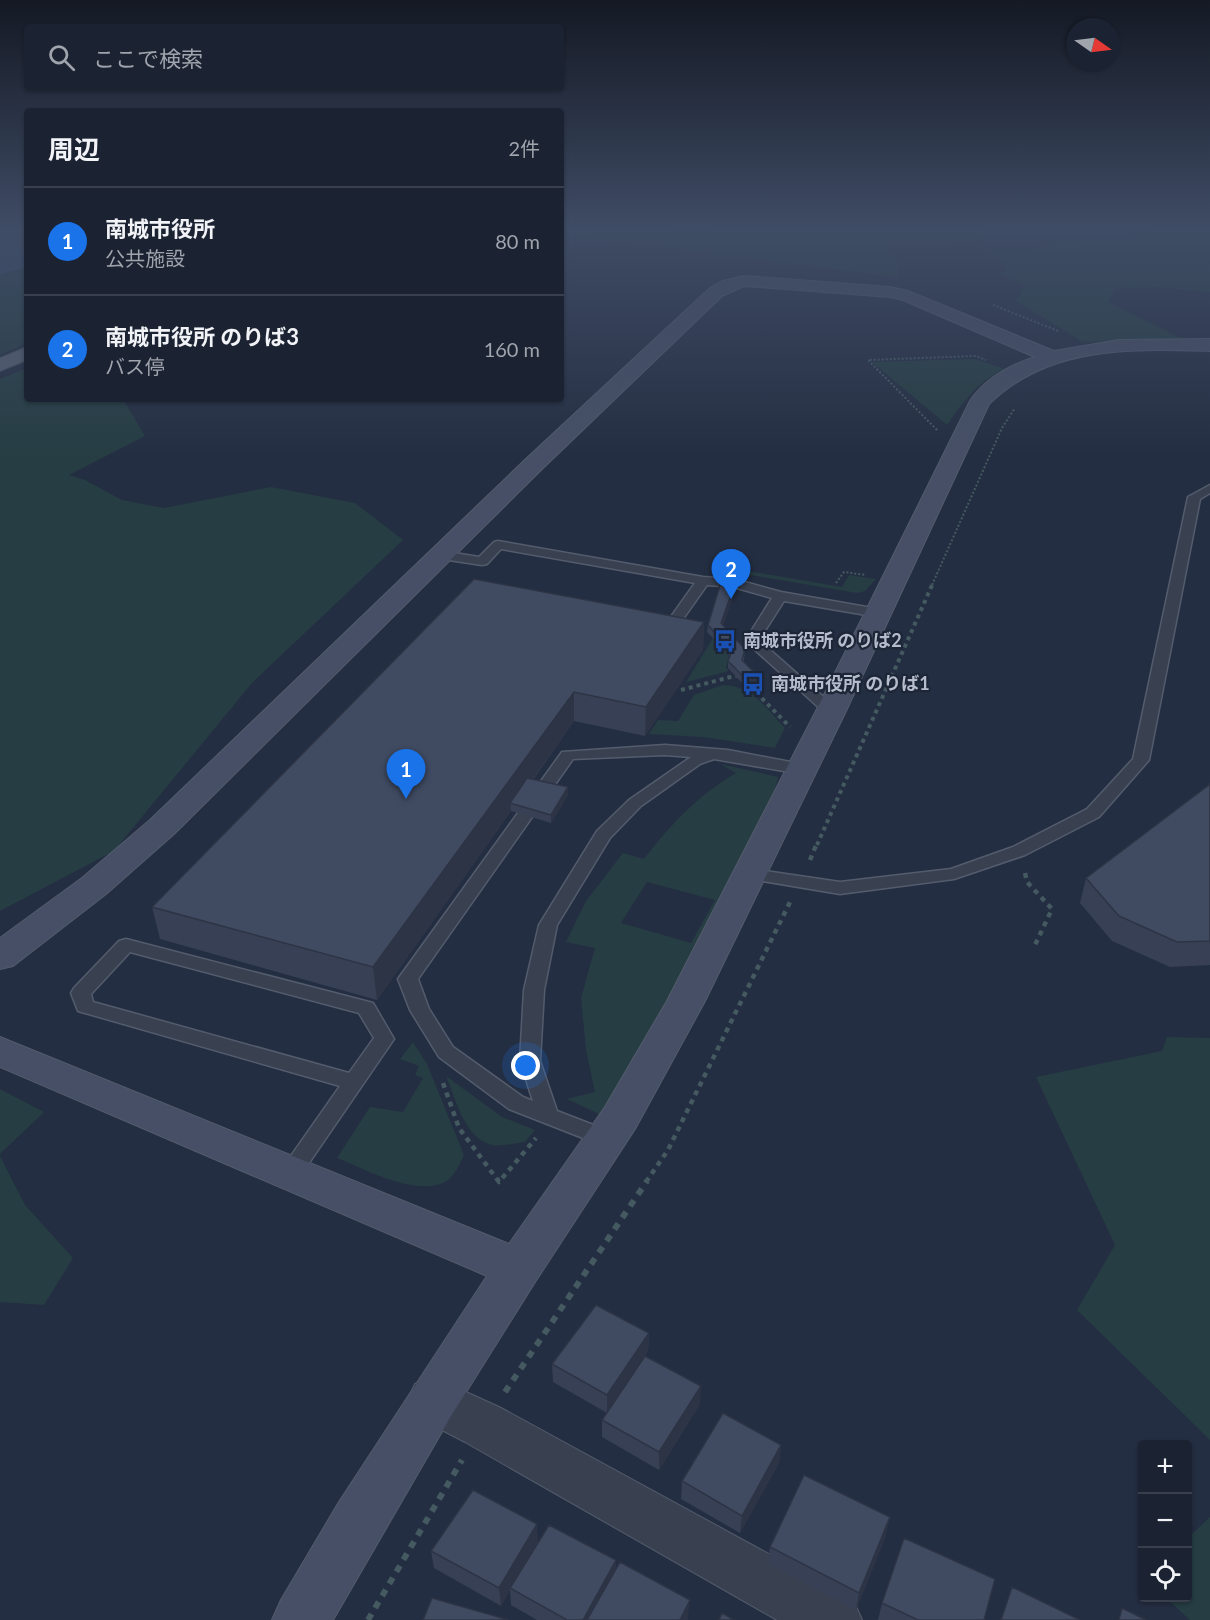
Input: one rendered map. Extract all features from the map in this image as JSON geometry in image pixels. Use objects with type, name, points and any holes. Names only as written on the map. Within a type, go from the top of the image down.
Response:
[{"type":"main road","points":[[0,365],[24,354]]},
{"type":"street","points":[[0,957],[94,886],[162,827],[701,306]]},
{"type":"street","points":[[934,306],[1046,355]]},
{"type":"street","points":[[302,1620],[358,1521],[433,1400],[518,1268],[606,1139],[686,1001],[750,874],[795,753],[831,711],[980,401],[1001,379],[1046,355],[1123,346],[1210,345]]},
{"type":"street","points":[[0,1051],[518,1268]]},
{"type":"street","points":[[433,1400],[483,1425],[833,1620]]},
{"type":"lane","points":[[750,874],[840,888],[954,874],[1019,851],[1093,813],[1141,760],[1194,497],[1210,488]]},
{"type":"lane","points":[[442,555],[482,561],[498,545],[703,581],[734,583],[780,596],[878,613]]},
{"type":"lane","points":[[650,618],[673,623],[703,581]]},
{"type":"lane","points":[[780,596],[752,641],[831,711]]},
{"type":"lane","points":[[606,1139],[516,1102],[446,1052],[420,1010],[408,979],[568,755],[665,750],[710,754],[795,753]]},
{"type":"lane","points":[[548,1116],[530,1061],[534,990],[548,925],[603,835],[635,803],[694,761],[710,754]]},
{"type":"lane","points":[[290,1173],[354,1082],[384,1039],[366,1008],[126,945],[81,993],[85,1006],[354,1082]]},
{"type":"path","points":[[937,430],[868,360],[976,356],[990,362],[1046,355],[1077,345],[1055,328],[996,306]]},
{"type":"path","points":[[368,1620],[483,1425],[668,1150],[800,882],[1002,428],[1019,401]]},
{"type":"path","points":[[828,582],[838,583],[844,572],[868,576]]},
{"type":"path","points":[[732,668],[792,729],[795,753]]},
{"type":"path","points":[[681,690],[738,675]]},
{"type":"path","points":[[1027,882],[1052,909],[1035,945]]},
{"type":"path","points":[[441,1077],[459,1128],[499,1182],[539,1134],[548,1116]]},
{"type":"green space","points":[[0,306],[24,306],[24,344],[0,355]]},
{"type":"green space","points":[[1024,306],[1115,306],[1184,340],[1083,342]]},
{"type":"green space","points":[[975,359],[1004,369],[979,386],[965,400],[947,425],[872,362]]},
{"type":"green space","points":[[24,369],[24,402],[125,402],[145,436],[69,475],[85,480],[122,500],[164,508],[271,487],[355,503],[403,540],[252,683],[114,851],[0,911],[0,379]]},
{"type":"green space","points":[[747,571],[842,587],[849,575],[876,579],[865,591],[857,593],[745,574]]},
{"type":"green space","points":[[713,638],[729,656],[726,668],[729,671],[686,682]]},
{"type":"green space","points":[[723,685],[743,689],[751,694],[765,705],[785,728],[775,748],[703,737],[649,734],[658,720],[678,721],[694,695]]},
{"type":"green space","points":[[720,764],[778,777],[773,797],[665,1012],[601,1115],[567,1099],[595,1092],[586,1050],[581,998],[595,948],[566,942],[586,901],[623,853],[644,859],[685,812],[709,791],[736,773]],"holes":[[[647,882],[715,900],[691,943],[621,923]]]},
{"type":"green space","points":[[1167,1037],[1210,1038],[1210,1440],[1077,1310],[1115,1245],[1036,1077],[1162,1051]]},
{"type":"green space","points":[[413,1042],[427,1064],[464,1155],[451,1177],[433,1186],[406,1184],[391,1180],[337,1158],[370,1107],[403,1112],[423,1078],[415,1075],[419,1066],[400,1059]]},
{"type":"green space","points":[[446,1076],[502,1117],[535,1130],[525,1142],[492,1145],[482,1141],[474,1134],[462,1116]]},
{"type":"green space","points":[[0,1089],[44,1112],[0,1154]]},
{"type":"green space","points":[[0,1156],[25,1205],[73,1258],[44,1305],[0,1302]]},
{"type":"green space","points":[[1210,1517],[1210,1620],[1190,1620],[1170,1602],[1192,1602],[1192,1534]]},
{"type":"building","points":[[474,579],[704,622],[646,707],[574,692],[373,967],[152,907]]},
{"type":"building","points":[[720,585],[734,586],[721,623],[745,649],[742,660],[757,675],[745,678],[728,661],[732,651],[708,625]]},
{"type":"building","points":[[527,778],[568,787],[551,815],[510,803]]},
{"type":"building","points":[[1210,784],[1210,941],[1177,942],[1119,916],[1086,878]]},
{"type":"building","points":[[596,1305],[649,1333],[607,1395],[552,1364]]},
{"type":"building","points":[[645,1356],[701,1386],[659,1452],[602,1420]]},
{"type":"building","points":[[723,1413],[781,1445],[742,1516],[682,1481]]},
{"type":"building","points":[[804,1475],[890,1517],[859,1593],[770,1547]]},
{"type":"building","points":[[473,1490],[537,1524],[499,1588],[431,1551]]},
{"type":"building","points":[[549,1525],[616,1560],[583,1620],[567,1620],[510,1588]]},
{"type":"building","points":[[904,1538],[995,1579],[984,1620],[918,1620],[882,1603]]},
{"type":"building","points":[[620,1562],[690,1600],[680,1620],[587,1620]]},
{"type":"building","points":[[1012,1587],[1080,1620],[1001,1620]]},
{"type":"building","points":[[432,1598],[509,1620],[423,1620]]},
{"type":"building","points":[[1122,1608],[1146,1620],[1119,1620]]},
{"type":"building","points":[[722,1613],[734,1620],[719,1620]]},
{"type":"place","name":"南城市役所 のりば3","points":[[731,599]]},
{"type":"place","name":"南城市役所 のりば2","points":[[725,641]]},
{"type":"place","name":"南城市役所 のりば1","points":[[753,684]]},
{"type":"place","name":"南城市役所","points":[[406,799]]}]
